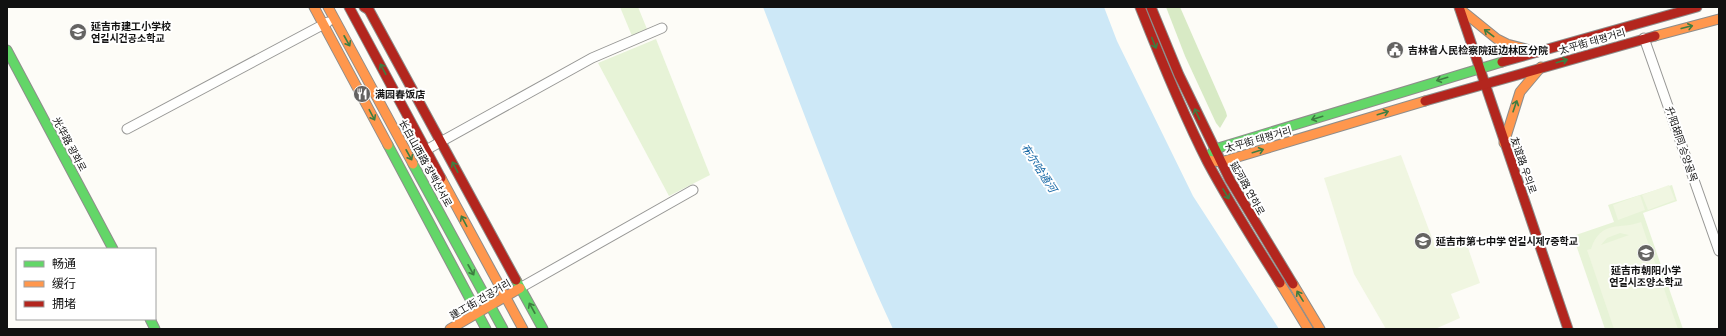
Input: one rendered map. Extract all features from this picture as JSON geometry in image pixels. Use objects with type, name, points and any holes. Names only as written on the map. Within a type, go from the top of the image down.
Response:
[{"type":"main road","points":[[314,7],[486,329]]},
{"type":"main road","name":"长白山西路 장백산서로","points":[[328,7],[503,329]]},
{"type":"main road","name":"长白山西路 장백산서로","points":[[350,7],[523,329]]},
{"type":"main road","name":"延河路 연하로","points":[[1140,7],[1166,72],[1207,160],[1308,329]]},
{"type":"main road","name":"延河路 연하로","points":[[1151,7],[1179,75],[1221,162],[1247,210],[1320,329]]},
{"type":"main road","name":"太平街 태평거리","points":[[1698,7],[1479,69],[1215,149],[1207,160],[1221,162],[1541,67],[1719,19]]},
{"type":"main road","points":[[367,8],[520,288],[544,329]]},
{"type":"main road","points":[[1459,8],[1507,44],[1538,52]]},
{"type":"main road","name":"友谊路 우의로","points":[[1459,8],[1568,329]]},
{"type":"main road","name":"光华路 광화로","points":[[7,50],[112,248]]},
{"type":"main road","points":[[1504,143],[1520,92],[1541,67]]},
{"type":"main road","name":"建工街 건공거리","points":[[450,329],[520,288]]},
{"type":"main road","points":[[150,320],[155,329]]},
{"type":"street","points":[[127,129],[334,18]]},
{"type":"street","points":[[426,150],[592,58],[662,28]]},
{"type":"street","name":"升阳胡同 승양골목","points":[[1644,38],[1719,251]]},
{"type":"street","points":[[520,288],[693,190]]},
{"type":"green space","points":[[620,7],[638,7],[647,29],[632,36]]},
{"type":"green space","points":[[1166,7],[1180,7],[1226,112],[1227,116],[1220,128],[1216,123],[1185,56]]},
{"type":"green space","points":[[656,39],[710,175],[669,196],[598,63]]},
{"type":"green space","points":[[1401,155],[1435,246],[1464,236],[1480,283],[1451,294],[1460,318],[1435,329],[1386,329],[1354,274],[1324,178]]},
{"type":"green space","points":[[1669,185],[1675,200],[1648,210],[1642,195]]},
{"type":"green space","points":[[1672,185],[1677,201],[1643,213],[1683,329],[1605,329],[1573,236],[1614,222],[1608,205]]},
{"type":"green space","points":[[1640,195],[1645,210],[1618,220],[1613,205]]},
{"type":"green space","points":[[1641,222],[1678,329],[1614,329],[1587,250],[1591,249],[1600,233],[1606,229]],"holes":[[[1620,233],[1629,235],[1601,245],[1607,238]]]},
{"type":"water","name":"布尔哈通河","points":[[763,7],[1104,7],[1117,41],[1193,196],[1279,329],[893,329],[841,209]]},
{"type":"traffic: fast","points":[[7,50],[112,248]]},
{"type":"traffic: fast","points":[[1207,160],[1215,149],[1502,62]]},
{"type":"traffic: fast","points":[[388,145],[486,329]]},
{"type":"traffic: fast","points":[[413,164],[503,329]]},
{"type":"traffic: fast","points":[[516,280],[543,329]]},
{"type":"traffic: fast","points":[[150,320],[155,329]]},
{"type":"traffic: slow","points":[[314,7],[388,145]]},
{"type":"traffic: slow","points":[[328,7],[413,164]]},
{"type":"traffic: slow","points":[[1460,9],[1497,39],[1507,44],[1537,52]]},
{"type":"traffic: slow","points":[[1655,36],[1719,19]]},
{"type":"traffic: slow","points":[[1504,143],[1520,92],[1541,67]]},
{"type":"traffic: slow","points":[[1207,160],[1221,162],[1425,101]]},
{"type":"traffic: slow","points":[[441,178],[523,329]]},
{"type":"traffic: slow","points":[[1280,283],[1308,329]]},
{"type":"traffic: slow","points":[[1293,284],[1320,329]]},
{"type":"traffic: slow","points":[[450,329],[520,288]]},
{"type":"traffic: jam","points":[[349,7],[441,178]]},
{"type":"traffic: jam","points":[[364,7],[369,10]]},
{"type":"traffic: jam","points":[[1140,7],[1198,144],[1234,208],[1280,283]]},
{"type":"traffic: jam","points":[[1151,7],[1179,75],[1230,180],[1293,284]]},
{"type":"traffic: jam","points":[[1459,7],[1568,329]]},
{"type":"traffic: jam","points":[[1502,62],[1697,7]]},
{"type":"traffic: jam","points":[[369,10],[516,280]]},
{"type":"traffic: jam","points":[[1425,101],[1655,36]]},
{"type":"place","name":"延吉市建工小学校 연길시건공소학교","points":[[78,32]]},
{"type":"place","name":"吉林省人民检察院延边林区分院","points":[[1395,50]]},
{"type":"place","name":"满园春饭店","points":[[362,94]]},
{"type":"place","name":"延吉市第七中学 연길시제7중학교","points":[[1423,241]]},
{"type":"place","name":"延吉市朝阳小学 연길시조양소학교","points":[[1646,253]]}]
